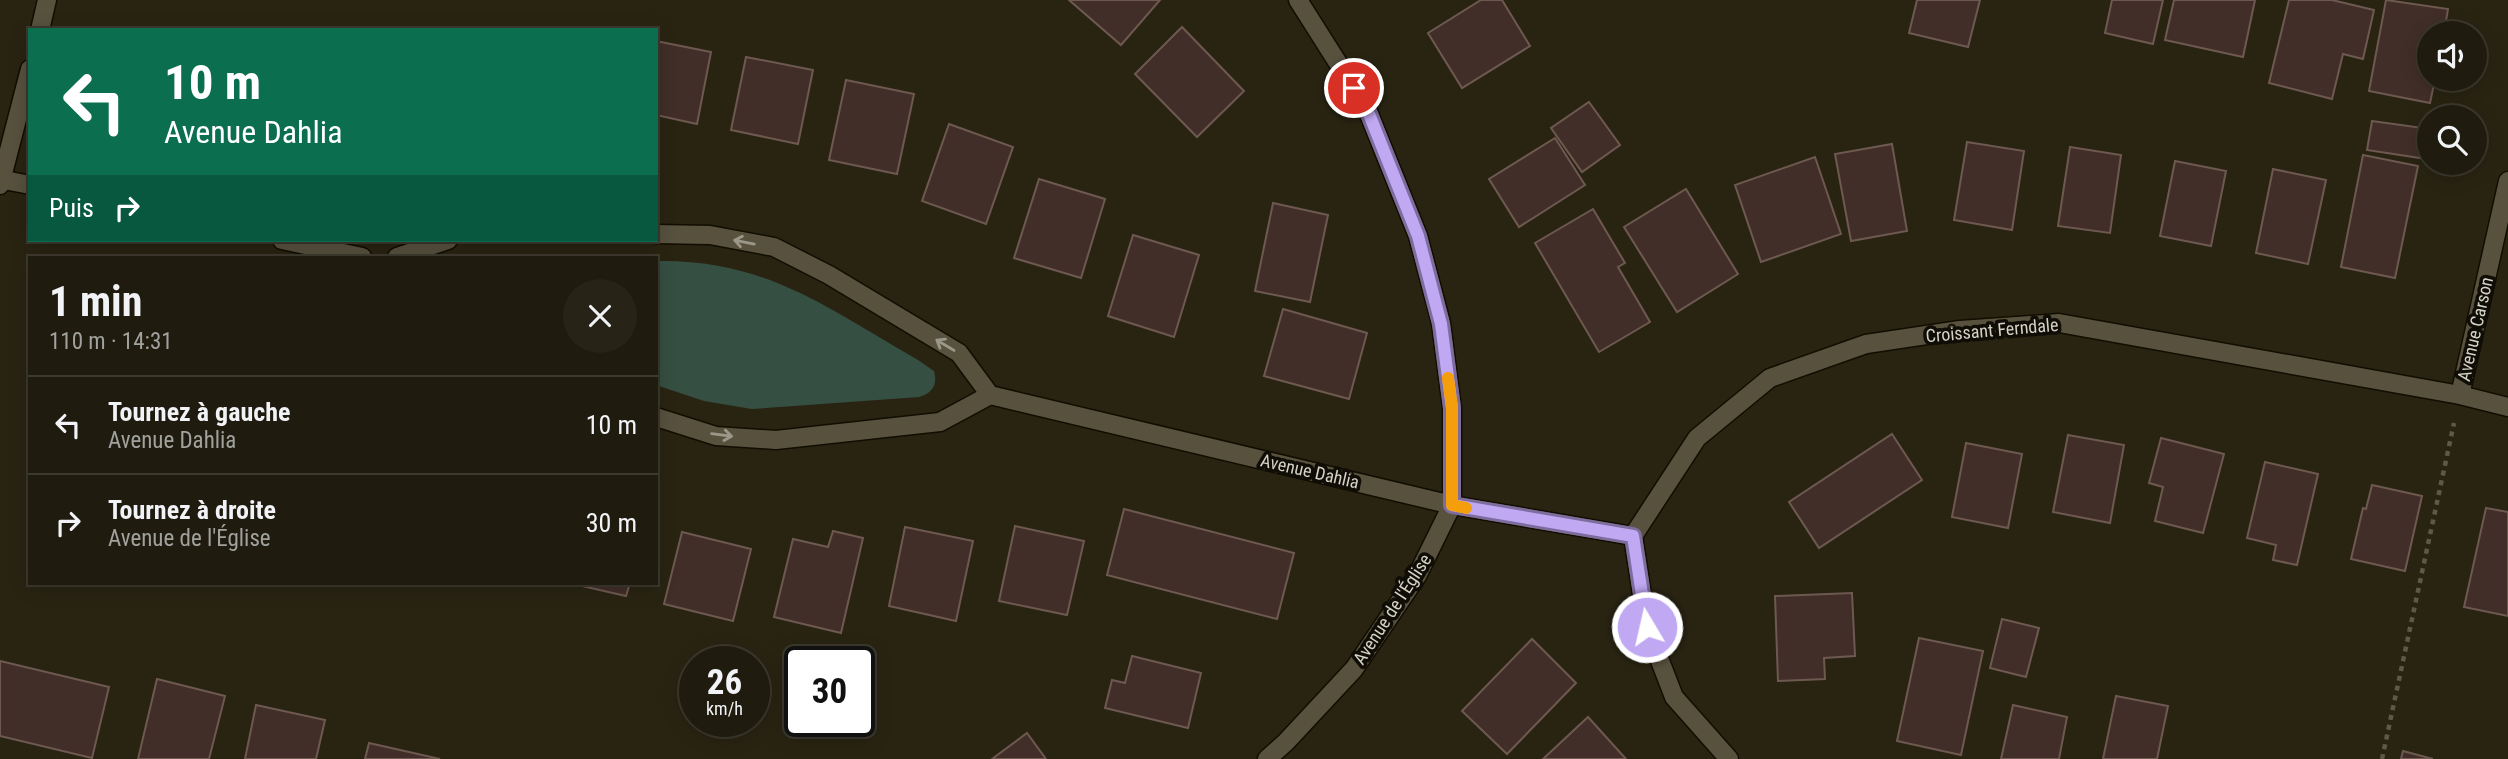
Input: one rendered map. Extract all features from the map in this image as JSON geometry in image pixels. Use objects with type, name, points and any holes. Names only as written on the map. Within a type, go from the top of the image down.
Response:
[{"type":"street","points":[[40,28],[47,0]]},
{"type":"street","name":"Avenue de l'Église","points":[[1267,759],[1286,743],[1354,669],[1416,576],[1452,505],[1452,408],[1443,336],[1418,236],[1367,109],[1298,0]]},
{"type":"street","points":[[28,77],[1,181],[28,185]]},
{"type":"street","name":"Avenue Carson","points":[[2460,395],[2508,181]]},
{"type":"street","points":[[658,234],[710,235],[775,247],[829,275],[959,353],[990,395],[940,422],[776,440],[716,436],[658,418]]},
{"type":"street","points":[[291,242],[357,256]]},
{"type":"street","points":[[400,256],[442,242]]},
{"type":"street","name":"Croissant Ferndale","points":[[1633,536],[1697,438],[1770,378],[1866,344],[1960,330],[2059,323],[2460,395],[2508,407]]},
{"type":"street","name":"Avenue Dahlia","points":[[990,395],[1452,505],[1633,536]]},
{"type":"street","points":[[1633,536],[1647,627],[1674,697],[1729,759]]},
{"type":"path","points":[[2382,759],[2460,395]]},
{"type":"green space","points":[[658,261],[731,268],[794,290],[918,360],[934,371],[935,376],[931,391],[919,397],[752,409],[704,401],[658,386]]},
{"type":"building","points":[[1069,0],[1160,0],[1121,45]]},
{"type":"building","points":[[1481,0],[1502,0],[1530,46],[1462,88],[1428,33]]},
{"type":"building","points":[[1917,0],[1980,0],[1968,47],[1909,33]]},
{"type":"building","points":[[2112,0],[2163,0],[2153,44],[2105,33]]},
{"type":"building","points":[[2174,0],[2255,0],[2243,57],[2165,40]]},
{"type":"building","points":[[2289,0],[2332,0],[2374,10],[2363,59],[2343,54],[2332,99],[2269,83]]},
{"type":"building","points":[[2386,0],[2448,9],[2446,21],[2417,21],[2417,91],[2432,91],[2430,103],[2369,91]]},
{"type":"building","points":[[1182,27],[1244,91],[1197,137],[1135,74]]},
{"type":"building","points":[[658,41],[711,52],[697,124],[658,115]]},
{"type":"building","points":[[746,57],[813,70],[798,144],[731,130]]},
{"type":"building","points":[[846,80],[914,94],[897,174],[829,160]]},
{"type":"building","points":[[1589,102],[1620,145],[1582,172],[1551,128]]},
{"type":"building","points":[[2372,121],[2417,127],[2417,158],[2367,150]]},
{"type":"building","points":[[949,124],[1013,147],[986,224],[922,201]]},
{"type":"building","points":[[1555,138],[1585,185],[1519,227],[1489,179]]},
{"type":"building","points":[[1967,142],[2024,151],[2012,230],[1954,220]]},
{"type":"building","points":[[1892,144],[1907,231],[1851,241],[1835,154]]},
{"type":"building","points":[[2070,147],[2121,155],[2110,233],[2058,226]]},
{"type":"building","points":[[2363,155],[2417,166],[2395,278],[2341,267]]},
{"type":"building","points":[[1815,157],[1841,234],[1761,262],[1735,185]]},
{"type":"building","points":[[2175,161],[2226,171],[2211,246],[2160,236]]},
{"type":"building","points":[[2273,169],[2326,180],[2308,264],[2256,253]]},
{"type":"building","points":[[1039,179],[1105,199],[1081,278],[1014,258]]},
{"type":"building","points":[[1686,189],[1738,274],[1677,312],[1624,227]]},
{"type":"building","points":[[1273,203],[1328,215],[1310,302],[1255,291]]},
{"type":"building","points":[[1593,209],[1625,263],[1618,267],[1650,322],[1599,352],[1535,243]]},
{"type":"building","points":[[1133,235],[1199,255],[1174,337],[1108,316]]},
{"type":"building","points":[[1283,309],[1367,333],[1349,399],[1264,376]]},
{"type":"building","points":[[1892,434],[1922,480],[1819,548],[1789,502]]},
{"type":"building","points":[[2068,435],[2124,445],[2110,523],[2053,512]]},
{"type":"building","points":[[2161,438],[2224,454],[2203,533],[2155,521],[2163,487],[2149,483]]},
{"type":"building","points":[[1966,443],[2022,454],[2008,528],[1952,517]]},
{"type":"building","points":[[2265,462],[2318,474],[2297,565],[2273,560],[2276,545],[2247,538]]},
{"type":"building","points":[[2372,485],[2422,496],[2405,571],[2351,559],[2363,508],[2366,509]]},
{"type":"building","points":[[2486,508],[2508,512],[2508,616],[2464,607]]},
{"type":"building","points":[[1124,509],[1294,553],[1277,619],[1107,575]]},
{"type":"building","points":[[1015,526],[1084,541],[1067,615],[999,601]]},
{"type":"building","points":[[905,527],[973,541],[956,621],[889,606]]},
{"type":"building","points":[[833,531],[863,538],[841,633],[774,617],[793,539],[828,547]]},
{"type":"building","points":[[682,532],[751,549],[733,621],[664,604]]},
{"type":"building","points":[[578,585],[629,585],[626,596]]},
{"type":"building","points":[[1852,593],[1855,656],[1824,658],[1825,679],[1778,681],[1775,596]]},
{"type":"building","points":[[2002,619],[2039,628],[2026,677],[1990,668]]},
{"type":"building","points":[[1919,638],[1983,651],[1961,755],[1897,741]]},
{"type":"building","points":[[1532,639],[1576,683],[1507,754],[1462,711]]},
{"type":"building","points":[[1132,656],[1201,673],[1188,728],[1105,708],[1112,680],[1125,683]]},
{"type":"building","points":[[0,661],[109,687],[92,758],[0,736]]},
{"type":"building","points":[[157,679],[225,696],[209,759],[138,759]]},
{"type":"building","points":[[2116,696],[2168,706],[2157,759],[2103,759]]},
{"type":"building","points":[[256,705],[325,720],[316,759],[245,759]]},
{"type":"building","points":[[2013,705],[2067,717],[2059,759],[2001,759]]},
{"type":"building","points":[[1588,717],[1626,759],[1543,759]]},
{"type":"building","points":[[1027,733],[1046,759],[992,759]]},
{"type":"building","points":[[369,743],[440,759],[365,759]]},
{"type":"building","points":[[2403,751],[2433,759],[2401,759]]},
{"type":"slow traffic","points":[[1448,378],[1452,408],[1452,505],[1466,508]]},
{"type":"route","points":[[1354,88],[1367,109],[1418,236],[1441,324],[1452,408],[1452,505],[1633,536],[1647,627]]}]
